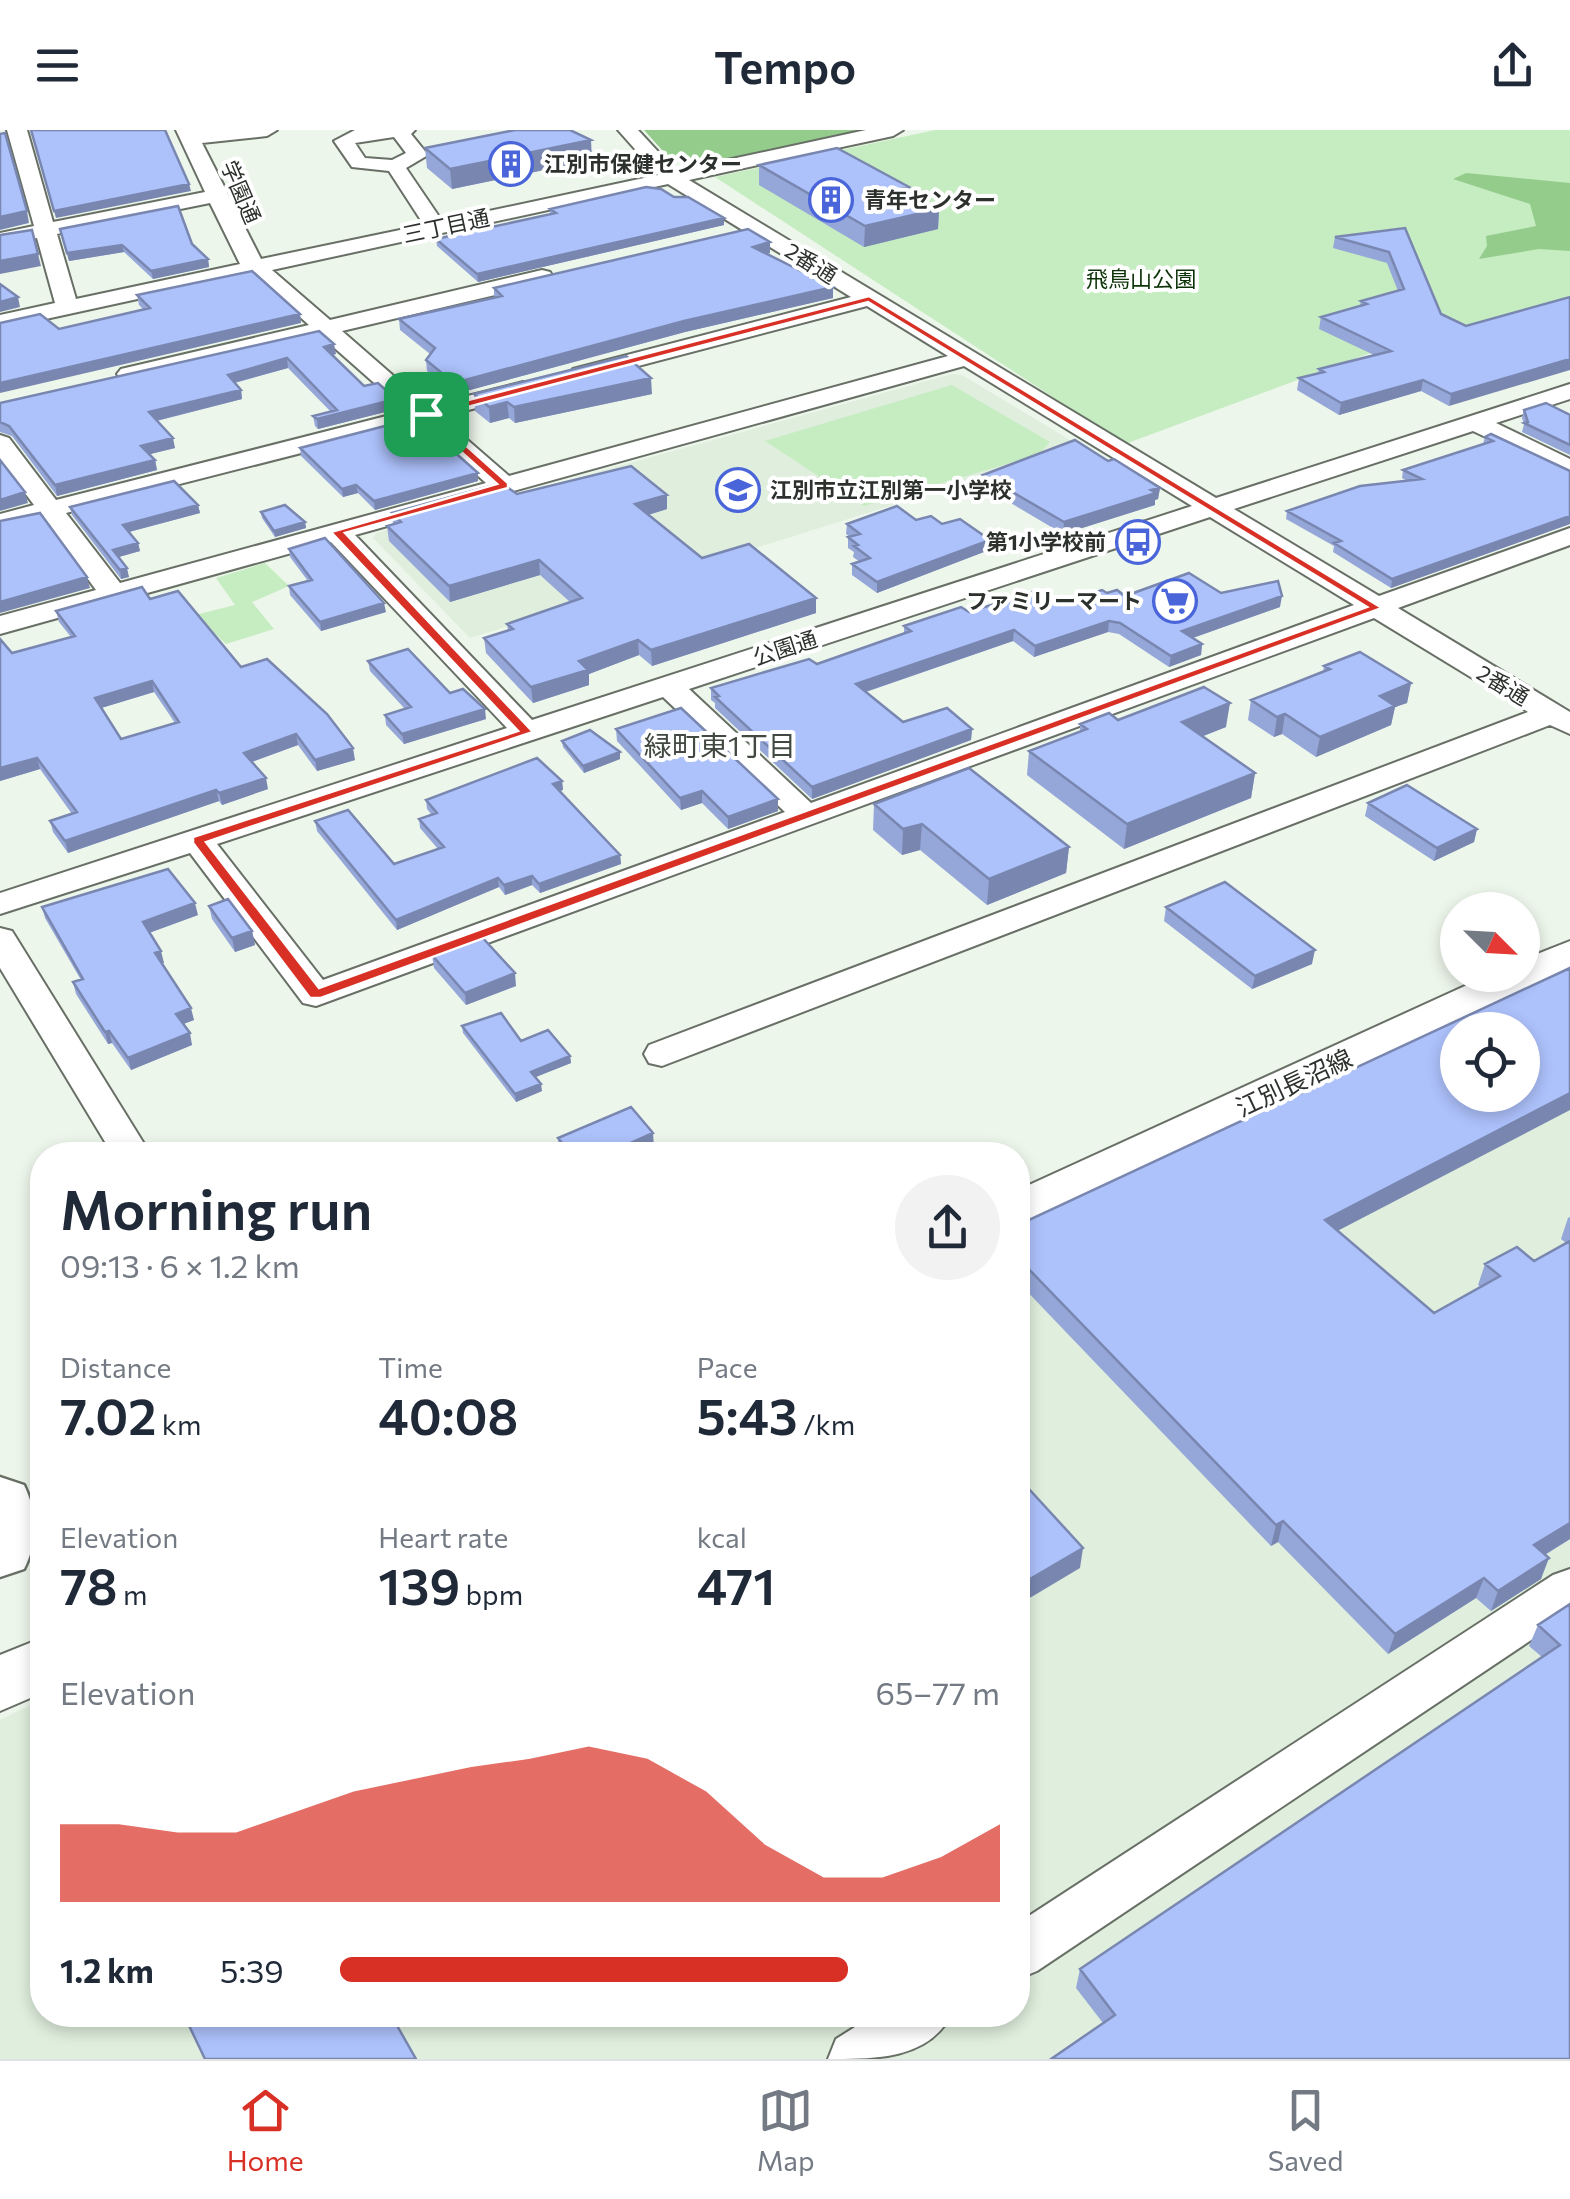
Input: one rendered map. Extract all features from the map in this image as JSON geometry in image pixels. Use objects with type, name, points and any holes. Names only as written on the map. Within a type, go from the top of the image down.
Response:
[{"type":"highway","points":[[0,1504],[0,1549]]},
{"type":"main road","name":"江別長沼線","points":[[1030,1205],[1570,954]]},
{"type":"main road","points":[[0,1684],[30,1670]]},
{"type":"street","points":[[188,134],[268,130]]},
{"type":"street","points":[[402,130],[418,155],[395,166],[360,163],[344,141],[402,130]]},
{"type":"street","name":"2番通","points":[[628,130],[672,178],[1561,720]]},
{"type":"street","name":"三丁目通","points":[[0,322],[893,130]]},
{"type":"street","points":[[12,134],[68,308]]},
{"type":"street","name":"学園通","points":[[188,134],[243,255],[504,486]]},
{"type":"street","points":[[395,166],[437,228]]},
{"type":"street","points":[[0,239],[216,196]]},
{"type":"street","points":[[716,237],[754,228]]},
{"type":"street","points":[[96,382],[560,273]]},
{"type":"street","points":[[0,522],[869,299]]},
{"type":"street","points":[[0,625],[966,358]]},
{"type":"street","name":"公園通","points":[[0,904],[1570,390]]},
{"type":"street","points":[[1474,422],[1570,470]]},
{"type":"street","points":[[0,443],[114,594]]},
{"type":"street","points":[[337,532],[526,732]]},
{"type":"street","points":[[198,840],[316,994],[1570,536]]},
{"type":"street","points":[[670,687],[806,816]]},
{"type":"street","points":[[662,1054],[1561,720]]},
{"type":"street","points":[[0,939],[124,1142]]},
{"type":"street","points":[[1030,1945],[1570,1589]]},
{"type":"street","points":[[856,2059],[905,2027]]},
{"type":"shaded area","name":"江別市立江別第一小学校","points":[[952,374],[962,375],[1080,446],[470,638],[373,538],[376,533]]},
{"type":"shaded area","points":[[1570,976],[1570,2059],[0,2059],[0,1720],[30,1705],[30,2027],[1030,2027],[1030,1226],[1440,1036],[1440,1112],[1540,1112],[1540,1012],[1492,1012]]},
{"type":"green space","points":[[644,130],[868,130],[705,166],[671,160]]},
{"type":"green space","name":"飛鳥山公園","points":[[935,130],[1570,130],[1570,300],[1522,315],[1419,335],[1125,444],[715,177]]},
{"type":"green space","points":[[1466,173],[1570,183],[1570,251],[1539,249],[1479,259],[1487,246],[1486,236],[1536,226],[1530,204],[1453,179]]},
{"type":"green space","points":[[952,385],[1050,442],[1038,455],[864,506],[765,441]]},
{"type":"green space","points":[[265,563],[289,586],[252,602],[274,629],[226,644],[195,615],[235,605],[216,578]]},
{"type":"building","points":[[31,130],[165,130],[189,184],[54,211]]},
{"type":"building","points":[[515,130],[570,130],[591,140],[450,169],[425,148]]},
{"type":"building","points":[[5,133],[27,211],[0,217],[0,134]]},
{"type":"building","points":[[837,148],[909,187],[901,189],[939,209],[865,226],[759,165]]},
{"type":"building","points":[[646,187],[661,189],[674,197],[688,197],[724,218],[477,274],[436,239],[556,213],[550,209]]},
{"type":"building","points":[[178,206],[192,244],[208,259],[151,271],[122,245],[67,253],[60,229]]},
{"type":"building","points":[[1405,228],[1441,314],[1466,326],[1570,297],[1570,359],[1451,394],[1423,380],[1341,403],[1299,378],[1324,372],[1319,369],[1391,351],[1321,317],[1404,289],[1389,252],[1335,237]]},
{"type":"building","points":[[748,229],[770,242],[753,247],[833,287],[684,321],[454,383],[426,360],[435,348],[399,319],[502,296],[494,288]]},
{"type":"building","points":[[32,230],[38,254],[0,261],[0,235]]},
{"type":"building","points":[[252,271],[300,314],[0,383],[0,323],[40,314],[59,329],[150,308],[137,295]]},
{"type":"building","points":[[0,284],[18,297],[0,302]]},
{"type":"building","points":[[319,331],[334,344],[324,347],[364,386],[378,383],[396,399],[317,419],[313,416],[337,410],[287,358],[228,375],[241,390],[149,412],[173,438],[141,446],[155,460],[55,485],[9,426],[0,422],[0,403]]},
{"type":"building","points":[[626,356],[651,378],[514,407],[507,402],[489,407],[474,394]]},
{"type":"building","points":[[1546,403],[1570,415],[1570,445],[1524,423],[1528,422],[1524,410]]},
{"type":"building","points":[[416,418],[478,473],[374,501],[356,485],[342,489],[300,448]]},
{"type":"building","points":[[1491,434],[1570,471],[1570,516],[1392,579],[1334,543],[1341,541],[1287,511],[1360,486],[1422,479],[1403,470],[1493,441],[1485,437]]},
{"type":"building","points":[[1075,440],[1160,488],[1151,490],[1156,493],[1064,522],[983,475]]},
{"type":"building","points":[[0,460],[25,492],[0,500]]},
{"type":"building","points":[[631,466],[667,495],[635,504],[702,558],[749,544],[816,598],[651,650],[638,640],[579,661],[588,670],[531,687],[484,638],[513,629],[507,624],[582,598],[539,560],[449,586],[387,526],[401,522],[392,513],[501,483],[517,494]]},
{"type":"building","points":[[174,481],[198,505],[123,525],[138,543],[113,550],[127,568],[120,570],[70,507]]},
{"type":"building","points":[[285,505],[305,522],[274,531],[261,512]]},
{"type":"building","points":[[897,506],[916,520],[931,516],[942,524],[960,519],[990,540],[877,582],[852,564],[870,558],[854,546],[858,545],[848,537],[860,534],[847,524]]},
{"type":"building","points":[[40,513],[87,577],[0,602],[0,521]]},
{"type":"building","points":[[325,538],[384,603],[320,622],[289,586],[312,580],[289,549]]},
{"type":"building","points":[[1189,573],[1221,593],[1278,581],[1282,596],[1182,631],[1202,644],[1171,656],[1120,623],[1109,621],[1035,646],[1014,630],[856,684],[903,722],[947,708],[972,729],[812,787],[715,697],[719,696],[711,688],[809,659],[817,664],[911,631],[904,626],[961,607],[969,612],[1039,590],[1059,604],[1102,590],[1117,590],[1125,596]]},
{"type":"building","points":[[142,587],[150,599],[178,591],[241,667],[267,659],[327,714],[353,748],[315,760],[296,734],[244,753],[266,778],[219,793],[216,790],[65,841],[50,821],[77,812],[37,758],[0,768],[0,639],[12,653],[75,636],[56,611]],"holes":[[[152,681],[179,722],[121,739],[95,698]]]},
{"type":"building","points":[[408,649],[450,693],[463,689],[485,709],[402,734],[385,715],[411,707],[368,661]]},
{"type":"building","points":[[1360,652],[1411,683],[1380,696],[1395,706],[1320,737],[1285,714],[1277,717],[1251,700],[1330,669],[1324,666]]},
{"type":"building","points":[[1204,687],[1230,703],[1182,722],[1255,773],[1127,824],[1029,751],[1087,729],[1080,724],[1109,713],[1118,720]]},
{"type":"building","points":[[681,708],[778,799],[728,817],[702,791],[680,798],[616,729]]},
{"type":"building","points":[[590,730],[620,752],[583,766],[562,741]]},
{"type":"building","points":[[537,758],[562,781],[553,784],[620,855],[539,884],[532,876],[504,885],[498,878],[396,920],[315,821],[348,810],[394,864],[444,847],[419,819],[437,813],[426,800]]},
{"type":"building","points":[[969,768],[1069,847],[989,879],[922,824],[903,829],[874,804]]},
{"type":"building","points":[[1407,785],[1477,829],[1437,848],[1368,803]]},
{"type":"building","points":[[168,869],[195,903],[143,922],[161,951],[155,953],[191,1008],[176,1014],[190,1033],[128,1058],[109,1031],[105,1032],[73,982],[83,979],[42,907]]},
{"type":"building","points":[[1225,882],[1315,950],[1255,976],[1166,907]]},
{"type":"building","points":[[228,899],[252,931],[232,938],[209,906]]},
{"type":"building","points":[[481,936],[515,973],[465,993],[432,955]]},
{"type":"building","points":[[1570,968],[1570,1093],[1540,1109],[1540,1012],[1475,1012],[1518,992],[1540,992],[1540,982]]},
{"type":"building","points":[[501,1013],[521,1041],[548,1030],[570,1056],[531,1072],[541,1084],[515,1094],[462,1026]]},
{"type":"building","points":[[1440,1029],[1440,1112],[1533,1112],[1325,1220],[1434,1313],[1500,1276],[1485,1264],[1517,1247],[1534,1261],[1570,1241],[1570,1523],[1534,1545],[1549,1558],[1498,1591],[1484,1578],[1395,1634],[1283,1521],[1276,1525],[1030,1270],[1030,1219]]},
{"type":"building","points":[[631,1107],[653,1133],[633,1142],[561,1142],[558,1138]]},
{"type":"building","points":[[1030,1490],[1083,1548],[1030,1579]]},
{"type":"building","points":[[1570,1604],[1570,2059],[1051,2059],[1115,2015],[1080,1969],[1560,1645],[1538,1625]]},
{"type":"building","points":[[190,2027],[398,2027],[416,2059],[205,2059]]},
{"type":"place","name":"江別市保健センター","points":[[511,164]]},
{"type":"place","name":"青年センター","points":[[831,200]]},
{"type":"place","name":"江別市立江別第一小学校","points":[[738,490]]},
{"type":"place","name":"第1小学校前","points":[[1138,542]]},
{"type":"place","name":"ファミリーマート","points":[[1175,601]]},
{"type":"district","name":"緑町東1丁目","points":[[720,746]]},
{"type":"route","points":[[869,299],[1376,608],[316,994],[198,840],[526,732],[337,532],[504,486],[426,414],[869,299]]}]
